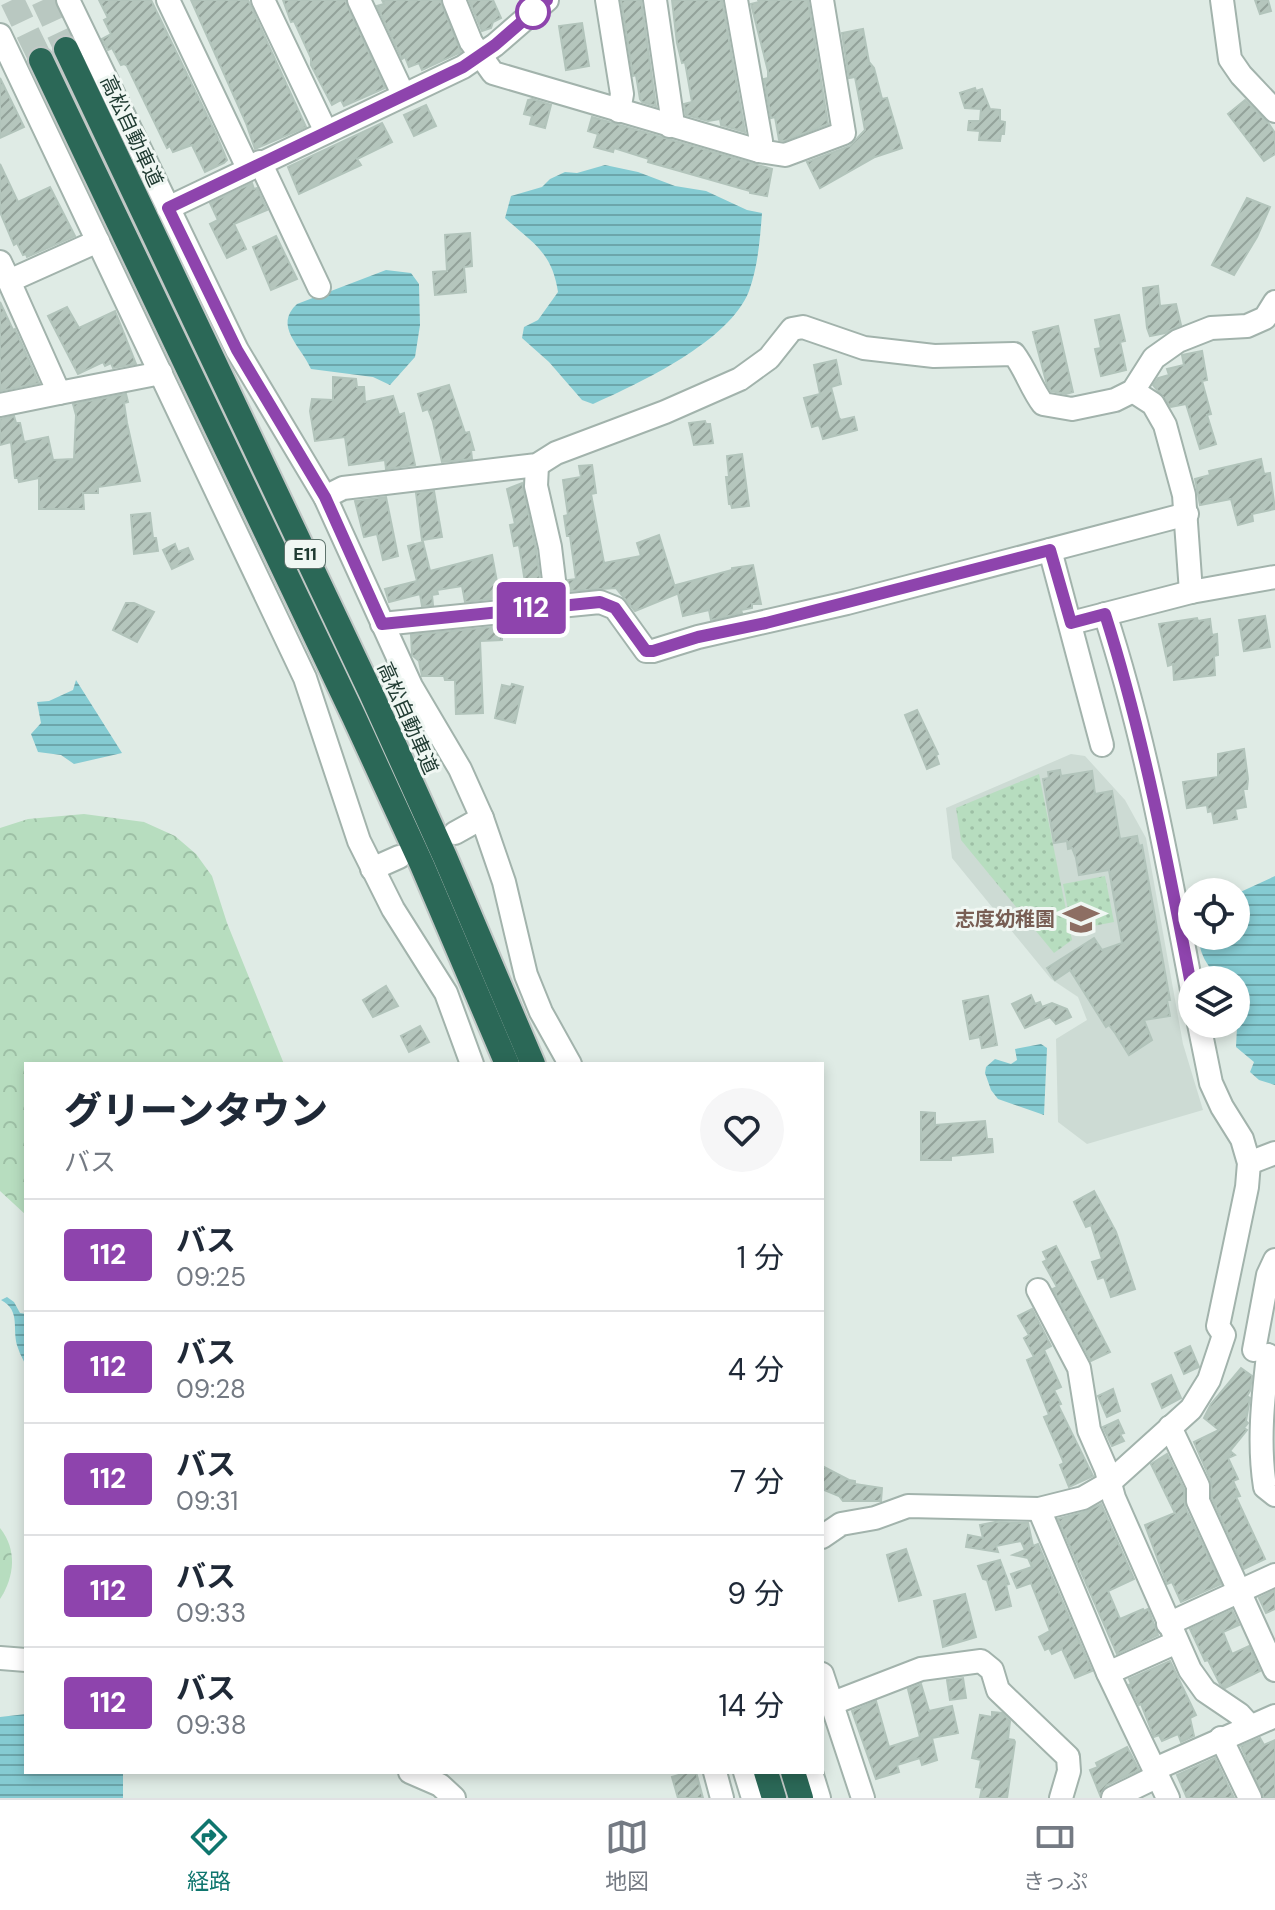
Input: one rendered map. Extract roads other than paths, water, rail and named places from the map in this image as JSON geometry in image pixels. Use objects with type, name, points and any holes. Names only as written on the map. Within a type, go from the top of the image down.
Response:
[{"type":"highway","name":"高松自動車道","points":[[66,49],[364,678],[532,1062]]},
{"type":"highway","name":"E11","points":[[41,60],[354,717],[422,865],[506,1062]]},
{"type":"highway","points":[[767,1774],[774,1798]]},
{"type":"highway","points":[[794,1774],[801,1798]]},
{"type":"street","points":[[68,0],[237,350],[325,497],[411,686],[460,769],[482,818],[504,882],[526,975],[541,1012],[569,1062]]},
{"type":"street","points":[[168,0],[319,287]]},
{"type":"street","points":[[263,0],[326,132]]},
{"type":"street","points":[[359,0],[403,94]]},
{"type":"street","points":[[454,0],[471,42],[493,73],[759,151],[785,155],[844,133],[822,0]]},
{"type":"street","points":[[607,0],[622,94],[619,111]]},
{"type":"street","points":[[655,0],[672,117],[670,126]]},
{"type":"street","points":[[736,0],[761,141],[759,151]]},
{"type":"street","points":[[1222,0],[1230,59],[1275,111]]},
{"type":"street","points":[[168,208],[480,56],[539,3]]},
{"type":"street","points":[[0,35],[305,678],[359,841],[393,909],[446,993],[471,1062]]},
{"type":"street","points":[[59,393],[5,272],[98,241]]},
{"type":"street","points":[[325,497],[343,488],[537,465],[556,453],[665,412],[740,379],[769,358],[792,329],[803,327],[864,348],[934,356],[1014,354],[1043,404],[1072,409],[1115,400],[1133,391],[1154,358],[1178,341],[1211,328],[1247,326],[1265,318],[1275,302]]},
{"type":"street","points":[[0,405],[161,373]]},
{"type":"street","points":[[1133,391],[1153,404],[1165,425],[1187,514],[1191,592]]},
{"type":"street","points":[[537,465],[536,486],[550,547],[557,605]]},
{"type":"street","points":[[382,624],[600,602],[615,608],[646,651],[653,651],[1187,514]]},
{"type":"street","points":[[1050,550],[1102,745]]},
{"type":"street","points":[[1071,623],[1191,592],[1275,577]]},
{"type":"street","points":[[1105,614],[1169,861],[1188,966]]},
{"type":"street","points":[[455,833],[482,818]]},
{"type":"street","points":[[372,869],[399,857]]},
{"type":"street","points":[[824,1536],[841,1524],[875,1518],[908,1506],[1039,1509],[1083,1498],[1109,1483],[1191,1409],[1209,1380],[1220,1334],[1249,1163],[1242,1139],[1211,1083],[1202,1038]]},
{"type":"street","points":[[1249,1163],[1275,1153]]},
{"type":"street","points":[[1275,1260],[1268,1275],[1261,1461],[1265,1487],[1275,1495]]},
{"type":"street","points":[[1038,1290],[1079,1368],[1089,1430],[1172,1633],[1190,1670],[1205,1691],[1239,1714],[1249,1725]]},
{"type":"street","points":[[1220,1334],[1266,1353]]},
{"type":"street","points":[[1170,1427],[1198,1486],[1198,1501],[1275,1670]]},
{"type":"street","points":[[1039,1509],[1108,1673],[1168,1798]]},
{"type":"street","points":[[1108,1673],[1239,1592],[1275,1575]]},
{"type":"street","points":[[0,1658],[24,1660]]},
{"type":"street","points":[[833,1703],[921,1669],[981,1661],[992,1670],[998,1690],[1068,1757],[1069,1771],[1061,1798]]},
{"type":"street","points":[[824,1679],[863,1798]]},
{"type":"street","points":[[1113,1798],[1221,1738],[1275,1716]]},
{"type":"street","points":[[1221,1738],[1250,1798]]},
{"type":"street","points":[[415,1774],[440,1785],[454,1798]]},
{"type":"street","points":[[716,1774],[722,1798]]},
{"type":"street","points":[[746,1774],[753,1798]]},
{"type":"street","points":[[812,1774],[819,1798]]},
{"type":"water","points":[[605,165],[638,172],[675,186],[706,191],[747,210],[762,213],[755,272],[739,309],[723,327],[682,358],[635,385],[593,404],[582,400],[549,362],[522,338],[524,327],[538,320],[558,292],[551,267],[540,249],[505,218],[511,196],[542,187],[565,172],[577,173]]},
{"type":"water","points":[[386,270],[411,273],[419,284],[420,325],[415,357],[390,385],[373,377],[311,369],[288,328],[290,312],[297,304]]},
{"type":"water","points":[[76,680],[122,753],[74,764],[61,755],[38,752],[31,734],[41,723],[37,702],[49,701],[73,690]]},
{"type":"water","points":[[1275,876],[1275,1085],[1259,1080],[1250,1072],[1254,1062],[1236,1047],[1236,1038],[1250,1038],[1250,966],[1209,966],[1201,950],[1250,950],[1250,888]]},
{"type":"water","points":[[1041,1044],[1047,1048],[1044,1115],[998,1099],[985,1073],[986,1067],[995,1059],[1011,1064],[1017,1060],[1015,1049]]},
{"type":"water","points":[[7,1297],[24,1314],[24,1362],[16,1341],[14,1315],[1,1300]]},
{"type":"water","points":[[24,1714],[24,1774],[123,1774],[123,1798],[0,1798],[0,1717]]},
{"type":"tunnel","points":[[12,0],[41,60]]},
{"type":"tunnel","points":[[43,0],[66,49]]},
{"type":"place","name":"志度幼稚園","points":[[1081,919]]}]
